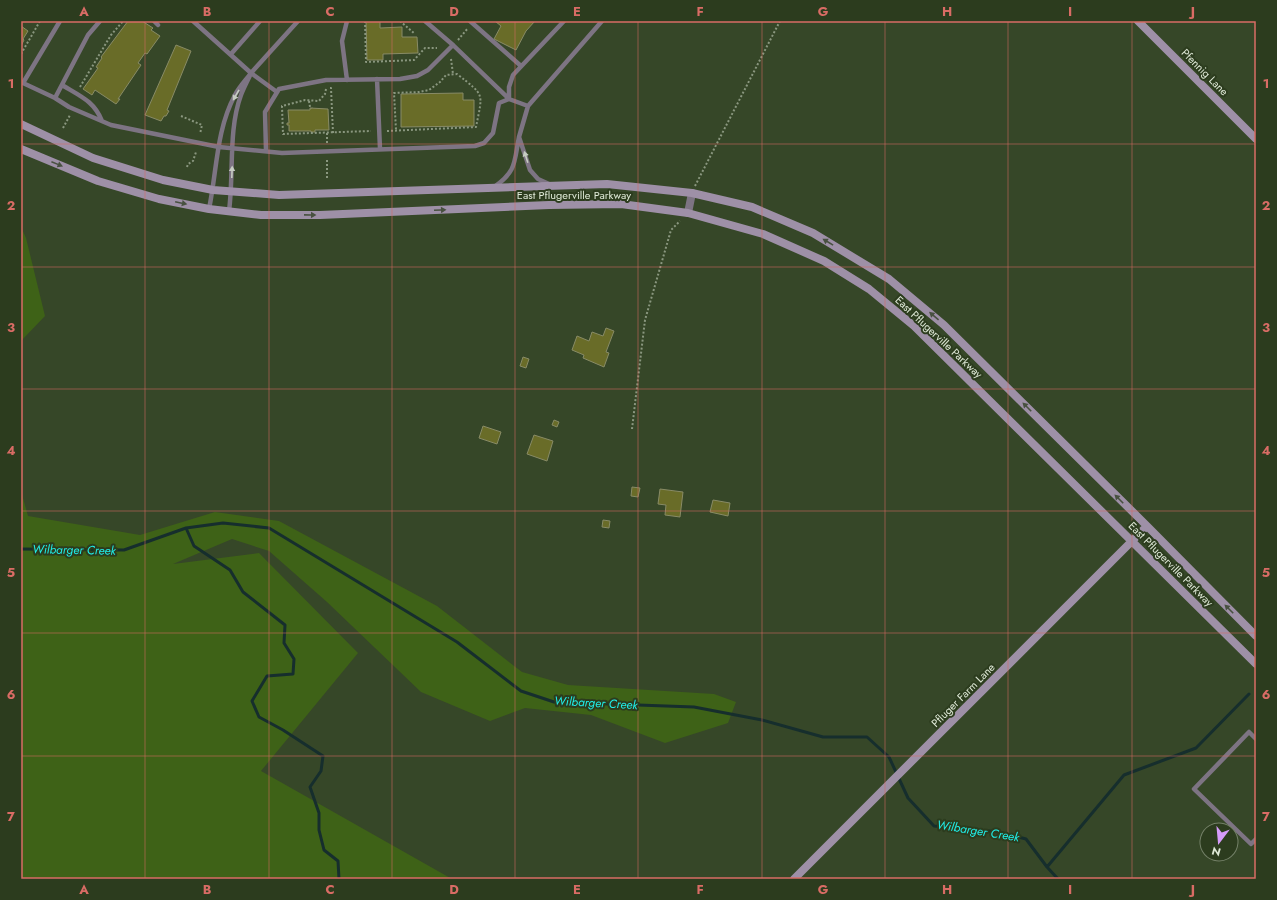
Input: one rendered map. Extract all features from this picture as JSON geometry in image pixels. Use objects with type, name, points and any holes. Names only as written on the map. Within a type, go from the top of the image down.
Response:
[{"type":"main road","name":"Pfennig Lane","points":[[1138,21],[1256,139]]},
{"type":"main road","name":"East Pflugerville Parkway","points":[[21,124],[93,158],[163,180],[213,190],[279,195],[607,184],[692,193],[752,207],[813,232],[889,279],[944,324],[1256,636]]},
{"type":"main road","name":"East Pflugerville Parkway","points":[[21,149],[98,181],[159,199],[209,209],[261,215],[320,215],[549,205],[621,204],[688,213],[763,234],[824,261],[869,289],[914,326],[1256,664]]},
{"type":"main road","name":"Pfluger Farm Lane","points":[[794,879],[1147,526]]},
{"type":"street","points":[[688,213],[692,193]]},
{"type":"lane","points":[[60,21],[22,82],[55,98],[69,107],[102,122],[118,127],[219,147],[282,153],[475,146],[484,143],[493,133],[499,103],[508,99]]},
{"type":"lane","points":[[55,98],[88,35],[100,21]]},
{"type":"lane","points":[[193,21],[251,73],[277,92]]},
{"type":"lane","points":[[231,54],[260,21]]},
{"type":"lane","points":[[209,209],[224,120],[235,94],[251,73],[298,21]]},
{"type":"lane","points":[[346,21],[342,41],[347,80]]},
{"type":"lane","points":[[425,21],[453,45],[508,99],[528,106]]},
{"type":"lane","points":[[470,21],[521,66]]},
{"type":"lane","points":[[508,99],[509,87],[513,75],[564,21]]},
{"type":"lane","points":[[493,187],[506,178],[513,169],[528,106],[602,21]]},
{"type":"lane","points":[[266,151],[266,112],[279,88],[326,80],[400,79],[417,76],[428,70],[453,45]]},
{"type":"lane","points":[[229,211],[232,191],[235,122],[241,96],[251,73]]},
{"type":"lane","points":[[377,79],[380,149]]},
{"type":"lane","points":[[62,85],[90,102],[98,111],[102,122]]},
{"type":"lane","points":[[520,136],[530,170],[538,179],[550,185]]},
{"type":"lane","points":[[1256,739],[1249,732],[1194,790],[1251,844],[1256,839]]},
{"type":"path","points":[[21,54],[40,21]]},
{"type":"path","points":[[82,91],[79,88],[111,36],[123,21]]},
{"type":"path","points":[[365,21],[366,62],[414,60],[425,48],[437,48]]},
{"type":"path","points":[[400,21],[415,34]]},
{"type":"path","points":[[692,193],[780,21]]},
{"type":"path","points":[[457,41],[468,28]]},
{"type":"path","points":[[451,60],[453,74]]},
{"type":"path","points":[[387,131],[476,127],[481,100],[480,94],[457,74],[446,76],[429,90],[394,93],[396,130]]},
{"type":"path","points":[[333,133],[331,88],[325,89],[325,94],[318,101],[309,100],[282,106],[283,134],[333,133],[371,132]]},
{"type":"path","points":[[309,100],[310,107],[312,108]]},
{"type":"path","points":[[64,128],[70,115]]},
{"type":"path","points":[[181,116],[202,125],[200,134]]},
{"type":"path","points":[[327,133],[327,142]]},
{"type":"path","points":[[187,167],[188,164],[193,161],[196,152]]},
{"type":"path","points":[[327,160],[327,178]]},
{"type":"path","points":[[632,429],[645,320],[671,230],[688,213]]},
{"type":"green space","points":[[21,227],[26,238],[45,316],[21,341]]},
{"type":"green space","points":[[21,491],[28,516],[140,535],[215,512],[279,521],[437,606],[522,672],[568,685],[714,694],[736,702],[728,723],[665,743],[591,715],[525,708],[490,721],[421,692],[327,602],[269,551],[232,539],[173,564],[259,553],[358,653],[261,771],[452,879],[21,879]]},
{"type":"building","points":[[128,21],[142,21],[153,28],[151,30],[160,36],[147,54],[145,53],[138,63],[141,65],[116,104],[95,90],[92,95],[83,89],[98,68],[96,67],[102,58],[101,57]]},
{"type":"building","points":[[366,21],[380,21],[380,28],[402,27],[402,37],[417,37],[418,53],[383,54],[383,60],[367,60]]},
{"type":"building","points":[[495,21],[535,21],[526,31],[516,50],[494,39],[501,26]]},
{"type":"building","points":[[21,26],[28,31],[21,46]]},
{"type":"building","points":[[176,45],[191,51],[167,110],[169,111],[161,121],[145,115]]},
{"type":"building","points":[[463,93],[463,100],[474,100],[474,126],[401,127],[401,94]]},
{"type":"building","points":[[310,108],[328,109],[329,130],[315,130],[315,132],[289,131],[289,125],[287,125],[287,123],[289,123],[288,110],[310,110]]},
{"type":"building","points":[[606,328],[614,331],[606,352],[609,353],[604,367],[583,358],[584,355],[572,350],[577,336],[589,341],[592,332],[603,336]]},
{"type":"building","points":[[523,357],[529,359],[526,368],[520,366]]},
{"type":"building","points":[[554,420],[559,422],[557,427],[552,425]]},
{"type":"building","points":[[483,426],[501,432],[497,444],[479,438]]},
{"type":"building","points":[[534,435],[553,441],[547,461],[527,454]]},
{"type":"building","points":[[632,487],[640,488],[638,497],[631,496]]},
{"type":"building","points":[[660,489],[683,492],[680,517],[665,515],[666,505],[658,504]]},
{"type":"building","points":[[713,500],[730,503],[728,516],[710,512]]},
{"type":"building","points":[[603,520],[610,521],[609,528],[602,527]]},
{"type":"waterway","name":"Wilbarger Creek","points":[[21,549],[124,550],[186,528],[223,523],[269,528],[457,642],[521,691],[554,702],[694,707],[762,720],[823,737],[867,737],[889,757],[908,798],[934,826],[999,832],[1026,839],[1058,879]]},
{"type":"waterway","points":[[186,528],[194,546],[230,570],[243,592],[285,625],[284,643],[294,659],[293,674],[267,676],[252,701],[259,717],[283,730],[323,756],[321,771],[310,787],[319,813],[319,830],[324,850],[338,861],[339,879]]},
{"type":"waterway","points":[[1047,867],[1124,775],[1196,748],[1249,694]]}]
